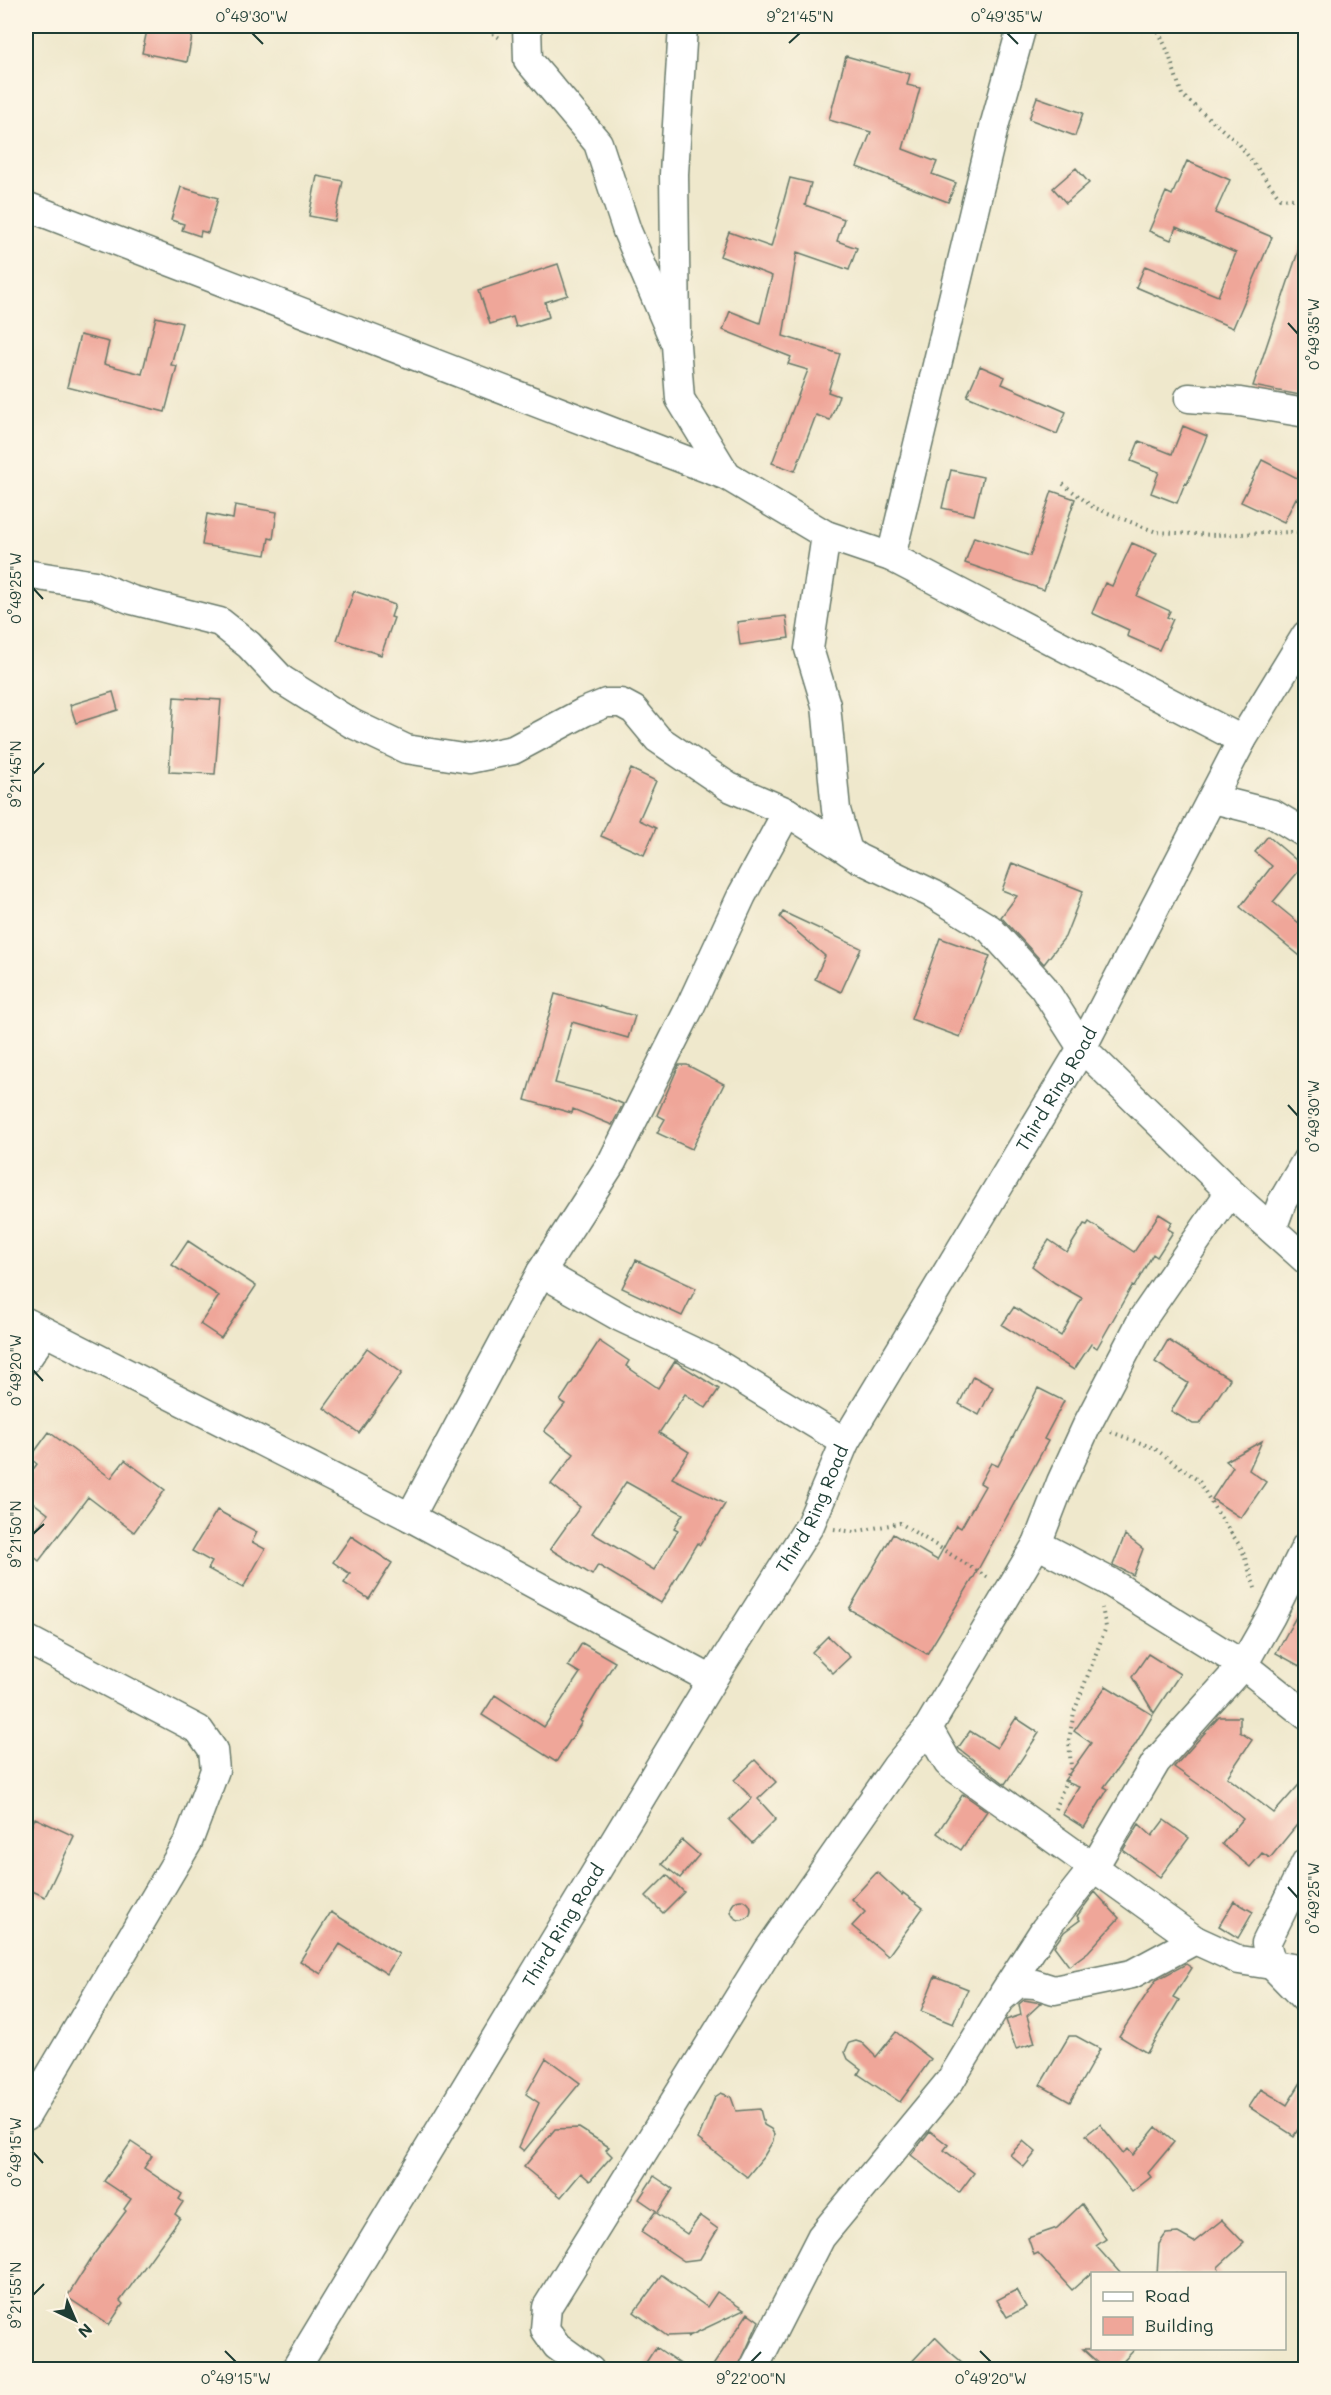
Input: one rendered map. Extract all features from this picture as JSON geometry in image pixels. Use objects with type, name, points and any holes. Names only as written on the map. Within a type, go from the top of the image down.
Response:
[{"type":"street","points":[[527,26],[528,60],[598,143],[627,231],[676,345]]},
{"type":"street","points":[[683,26],[674,174],[676,345],[680,399],[727,476]]},
{"type":"street","points":[[891,557],[973,215],[1022,26]]},
{"type":"street","points":[[26,206],[727,476],[826,535],[891,557],[1242,740]]},
{"type":"street","points":[[1189,398],[1240,402],[1305,413]]},
{"type":"street","points":[[826,535],[809,649],[826,705],[836,810],[848,851]]},
{"type":"street","points":[[26,574],[95,585],[132,600],[220,622],[249,645],[282,680],[351,723],[406,749],[469,759],[513,750],[584,712],[606,703],[621,704],[634,710],[658,740],[729,787],[787,812],[858,858],[933,894],[990,928],[1043,987],[1082,1048],[1230,1192],[1305,1260]]},
{"type":"street","name":"Third Ring Road","points":[[295,2370],[712,1680],[810,1525],[844,1442],[1082,1048],[1242,740],[1305,635]]},
{"type":"street","points":[[1213,799],[1273,814],[1305,834]]},
{"type":"street","points":[[410,1517],[541,1272],[612,1162],[690,1007],[742,895],[787,812]]},
{"type":"street","points":[[1272,1229],[1282,1202],[1305,1161]]},
{"type":"street","points":[[590,2370],[556,2346],[545,2329],[547,2307],[769,1949],[896,1767],[928,1728],[1036,1544],[1088,1423],[1143,1318],[1230,1192]]},
{"type":"street","points":[[541,1272],[620,1317],[709,1359],[844,1442]]},
{"type":"street","points":[[26,1360],[35,1327],[410,1517],[712,1680]]},
{"type":"street","points":[[1036,1544],[1108,1581],[1243,1665],[1305,1715]]},
{"type":"street","points":[[753,2370],[821,2237],[950,2081],[1045,1929],[1094,1867],[1156,1762],[1243,1665],[1271,1616],[1305,1546]]},
{"type":"street","points":[[26,1639],[199,1730],[213,1750],[215,1770],[188,1842],[26,2116]]},
{"type":"street","points":[[928,1728],[948,1762],[1195,1940],[1239,1960],[1305,1970]]},
{"type":"street","points":[[896,1767],[948,1762]]},
{"type":"street","points":[[1305,1862],[1266,1943],[1272,1965],[1305,2000]]},
{"type":"street","points":[[1000,1999],[1018,1983],[1035,1984],[1054,1990],[1132,1974],[1195,1940]]},
{"type":"path","points":[[1156,26],[1168,52],[1182,95],[1239,144],[1280,198],[1305,200]]},
{"type":"path","points":[[1063,484],[1093,507],[1156,532],[1215,536],[1291,532],[1305,534]]},
{"type":"path","points":[[1088,1423],[1154,1448],[1199,1481],[1242,1550],[1256,1592],[1271,1616]]},
{"type":"path","points":[[810,1525],[854,1532],[900,1523],[967,1566],[1011,1589]]},
{"type":"path","points":[[1046,1832],[1071,1768],[1069,1740],[1074,1712],[1106,1627],[1099,1590],[1108,1581]]},
{"type":"building","points":[[148,26],[194,26],[187,62],[142,53]]},
{"type":"building","points":[[846,56],[910,74],[907,85],[920,88],[903,149],[937,162],[932,174],[956,183],[948,202],[857,167],[871,132],[829,120]]},
{"type":"building","points":[[1037,97],[1083,113],[1075,136],[1029,119]]},
{"type":"building","points":[[1187,161],[1230,180],[1215,213],[1272,237],[1233,328],[1136,287],[1145,266],[1218,296],[1236,253],[1176,227],[1171,240],[1149,231],[1166,192],[1172,195]]},
{"type":"building","points":[[1076,168],[1089,183],[1066,203],[1053,188]]},
{"type":"building","points":[[317,176],[343,181],[335,221],[309,216]]},
{"type":"building","points":[[790,178],[811,183],[805,205],[844,219],[837,241],[857,248],[849,270],[797,252],[783,336],[840,354],[828,392],[839,396],[830,420],[816,415],[795,471],[772,463],[808,370],[788,364],[791,357],[723,330],[730,311],[760,323],[772,276],[720,256],[729,232],[771,247]]},
{"type":"building","points":[[181,187],[218,198],[208,233],[201,231],[200,236],[182,230],[184,224],[171,220]]},
{"type":"building","points":[[1302,240],[1305,241],[1305,379],[1300,395],[1253,386]]},
{"type":"building","points":[[558,264],[568,295],[545,302],[549,317],[516,327],[513,317],[490,324],[479,290]]},
{"type":"building","points":[[156,317],[182,323],[171,365],[177,366],[165,412],[67,387],[80,335],[109,342],[104,364],[142,374]]},
{"type":"building","points":[[980,366],[1005,377],[1002,384],[1066,412],[1057,434],[967,396]]},
{"type":"building","points":[[1183,426],[1207,436],[1177,503],[1151,493],[1159,472],[1131,461],[1139,441],[1172,454]]},
{"type":"building","points":[[1262,460],[1305,482],[1305,503],[1296,498],[1284,522],[1241,502]]},
{"type":"building","points":[[951,470],[983,477],[974,515],[942,508]]},
{"type":"building","points":[[1052,491],[1075,499],[1044,590],[965,563],[974,537],[1030,556]]},
{"type":"building","points":[[235,505],[277,512],[273,539],[269,538],[266,555],[202,545],[207,514],[233,519]]},
{"type":"building","points":[[1132,543],[1157,554],[1137,596],[1170,611],[1167,617],[1173,619],[1159,650],[1127,636],[1129,630],[1092,613],[1105,583],[1112,586]]},
{"type":"building","points":[[354,591],[395,605],[391,617],[394,618],[381,655],[337,640]]},
{"type":"building","points":[[786,616],[789,638],[740,645],[737,622]]},
{"type":"building","points":[[113,692],[118,710],[76,723],[70,705]]},
{"type":"building","points":[[174,697],[221,700],[215,774],[169,772]]},
{"type":"building","points":[[631,769],[656,781],[639,820],[656,828],[644,855],[601,836]]},
{"type":"building","points":[[1268,836],[1303,866],[1273,902],[1305,928],[1305,960],[1240,907],[1272,866],[1255,852]]},
{"type":"building","points":[[1012,863],[1083,891],[1065,937],[1044,964],[1001,917],[1017,896],[1002,890]]},
{"type":"building","points":[[783,912],[861,948],[841,992],[815,979],[825,956],[780,917]]},
{"type":"building","points":[[940,938],[990,956],[960,1037],[911,1019]]},
{"type":"building","points":[[555,994],[635,1016],[628,1038],[572,1022],[555,1083],[601,1095],[623,1104],[612,1125],[573,1109],[572,1113],[525,1100]]},
{"type":"building","points":[[679,1065],[687,1065],[724,1084],[692,1149],[657,1133],[665,1119],[657,1115]]},
{"type":"building","points":[[1159,1214],[1172,1222],[1168,1229],[1173,1232],[1157,1257],[1153,1254],[1134,1287],[1132,1286],[1097,1348],[1091,1344],[1074,1370],[1002,1325],[1014,1307],[1061,1336],[1082,1298],[1055,1283],[1032,1266],[1049,1240],[1067,1252],[1084,1224],[1087,1225],[1089,1222],[1134,1252]]},
{"type":"building","points":[[188,1241],[256,1286],[221,1338],[200,1324],[219,1296],[172,1265]]},
{"type":"building","points":[[636,1260],[696,1288],[682,1316],[622,1288]]},
{"type":"building","points":[[1168,1340],[1230,1379],[1200,1424],[1193,1424],[1171,1411],[1188,1383],[1155,1362]]},
{"type":"building","points":[[599,1341],[629,1361],[626,1366],[658,1388],[675,1361],[719,1389],[706,1408],[685,1394],[659,1433],[689,1452],[672,1478],[725,1504],[700,1545],[697,1543],[661,1603],[598,1565],[592,1575],[550,1549],[580,1507],[551,1484],[574,1454],[544,1431],[565,1404],[560,1401]],"holes":[[[626,1482],[683,1514],[674,1528],[678,1530],[654,1570],[592,1533]]]},
{"type":"building","points":[[367,1348],[402,1373],[359,1433],[324,1408]]},
{"type":"building","points":[[973,1376],[993,1387],[979,1415],[959,1404]]},
{"type":"building","points":[[1038,1388],[1064,1401],[1044,1439],[1048,1441],[974,1577],[927,1654],[849,1609],[893,1534],[937,1560],[956,1525],[961,1528],[985,1486],[980,1483],[991,1463],[998,1466]]},
{"type":"building","points":[[49,1432],[111,1478],[125,1460],[165,1490],[134,1532],[88,1497],[39,1561],[26,1550],[26,1543],[48,1514],[26,1497],[26,1479],[37,1464],[30,1458]]},
{"type":"building","points":[[1262,1441],[1249,1470],[1266,1482],[1241,1518],[1212,1499],[1233,1467],[1226,1461]]},
{"type":"building","points":[[217,1510],[257,1532],[252,1542],[265,1549],[243,1588],[208,1569],[212,1562],[192,1551]]},
{"type":"building","points":[[1125,1535],[1143,1549],[1133,1575],[1113,1565]]},
{"type":"building","points":[[351,1536],[392,1563],[369,1599],[344,1583],[350,1574],[333,1562]]},
{"type":"building","points":[[1305,1601],[1305,1669],[1276,1653]]},
{"type":"building","points":[[828,1636],[850,1657],[833,1673],[812,1652]]},
{"type":"building","points":[[582,1643],[615,1662],[580,1721],[582,1722],[556,1762],[482,1715],[495,1695],[544,1727],[580,1673],[568,1666]]},
{"type":"building","points":[[1148,1654],[1180,1674],[1154,1713],[1132,1677]]},
{"type":"building","points":[[1106,1686],[1153,1715],[1135,1745],[1104,1787],[1108,1789],[1084,1828],[1062,1814],[1079,1787],[1064,1781],[1091,1743],[1074,1731]]},
{"type":"building","points":[[1219,1717],[1240,1717],[1240,1732],[1252,1740],[1227,1777],[1274,1813],[1305,1778],[1305,1815],[1270,1858],[1262,1853],[1250,1867],[1222,1844],[1243,1819],[1174,1767]]},
{"type":"building","points":[[1016,1718],[1039,1733],[1005,1784],[958,1748],[970,1731],[997,1748]]},
{"type":"building","points":[[755,1760],[776,1782],[758,1799],[776,1819],[752,1843],[729,1820],[752,1798],[734,1780]]},
{"type":"building","points":[[963,1794],[987,1811],[961,1850],[937,1833]]},
{"type":"building","points":[[35,1818],[74,1836],[45,1897],[26,1888],[26,1839]]},
{"type":"building","points":[[1164,1820],[1189,1838],[1160,1877],[1123,1850],[1139,1824],[1152,1836]]},
{"type":"building","points":[[682,1840],[699,1855],[680,1878],[662,1864]]},
{"type":"building","points":[[877,1872],[902,1895],[903,1893],[923,1908],[888,1956],[852,1926],[865,1912],[852,1899]]},
{"type":"building","points":[[667,1875],[684,1892],[663,1913],[646,1896]]},
{"type":"building","points":[[1095,1892],[1119,1918],[1088,1952],[1069,1966],[1054,1946],[1064,1932],[1080,1920],[1077,1916]]},
{"type":"building","points":[[737,1900],[745,1900],[751,1906],[751,1914],[745,1920],[737,1920],[731,1914],[731,1906]]},
{"type":"building","points":[[1234,1901],[1253,1912],[1238,1938],[1219,1926]]},
{"type":"building","points":[[331,1912],[399,1954],[387,1974],[340,1944],[321,1974],[300,1961]]},
{"type":"building","points":[[1186,1964],[1192,1968],[1173,1997],[1179,2000],[1147,2053],[1119,2036],[1156,1980]]},
{"type":"building","points":[[935,1976],[968,1989],[953,2024],[921,2011]]},
{"type":"building","points":[[1024,2000],[1041,2003],[1027,2016],[1035,2043],[1016,2049],[1006,2020],[1021,2015],[1019,2004]]},
{"type":"building","points":[[896,2032],[931,2059],[900,2102],[858,2074],[861,2069],[848,2059],[845,2052],[849,2043],[856,2041],[862,2043],[876,2057]]},
{"type":"building","points":[[1069,2036],[1076,2036],[1100,2049],[1070,2102],[1040,2085]]},
{"type":"building","points":[[546,2058],[580,2083],[524,2151],[519,2147],[539,2103],[526,2094]]},
{"type":"building","points":[[1305,2076],[1305,2118],[1294,2136],[1249,2107],[1261,2089],[1287,2105]]},
{"type":"building","points":[[721,2093],[731,2097],[736,2111],[760,2109],[764,2125],[774,2134],[773,2141],[764,2156],[747,2177],[698,2139],[715,2097]]},
{"type":"building","points":[[1100,2124],[1123,2153],[1128,2149],[1133,2155],[1156,2127],[1174,2142],[1148,2173],[1151,2177],[1132,2192],[1086,2135]]},
{"type":"building","points":[[579,2128],[609,2147],[606,2150],[612,2156],[590,2181],[581,2173],[561,2197],[524,2167],[555,2129]]},
{"type":"building","points":[[930,2131],[948,2145],[944,2150],[974,2173],[959,2193],[911,2155]]},
{"type":"building","points":[[1023,2141],[1036,2152],[1024,2167],[1010,2155]]},
{"type":"building","points":[[131,2142],[152,2156],[144,2168],[182,2194],[179,2199],[183,2202],[175,2214],[180,2218],[120,2301],[123,2304],[109,2325],[67,2297],[94,2254],[126,2211],[124,2209],[131,2199],[104,2181]]},
{"type":"building","points":[[654,2176],[673,2189],[658,2212],[639,2199]]},
{"type":"building","points":[[1082,2204],[1106,2239],[1096,2246],[1119,2272],[1091,2272],[1072,2290],[1038,2253],[1034,2255],[1028,2238],[1057,2228]]},
{"type":"building","points":[[655,2212],[687,2234],[700,2216],[718,2229],[700,2259],[684,2261],[641,2232]]},
{"type":"building","points":[[1222,2220],[1244,2243],[1218,2267],[1219,2272],[1157,2272],[1159,2244],[1166,2234],[1178,2233],[1194,2242]]},
{"type":"building","points":[[662,2275],[707,2307],[717,2292],[744,2310],[687,2337],[689,2335],[667,2336],[634,2312]]},
{"type":"building","points":[[1016,2290],[1026,2307],[1007,2317],[997,2300]]},
{"type":"building","points":[[748,2313],[759,2321],[737,2370],[710,2370]]},
{"type":"building","points":[[935,2337],[949,2351],[971,2370],[904,2370]]},
{"type":"building","points":[[656,2347],[689,2370],[641,2370]]},
{"type":"building","points":[[1083,2349],[1134,2350],[1115,2370],[1106,2370]]}]
